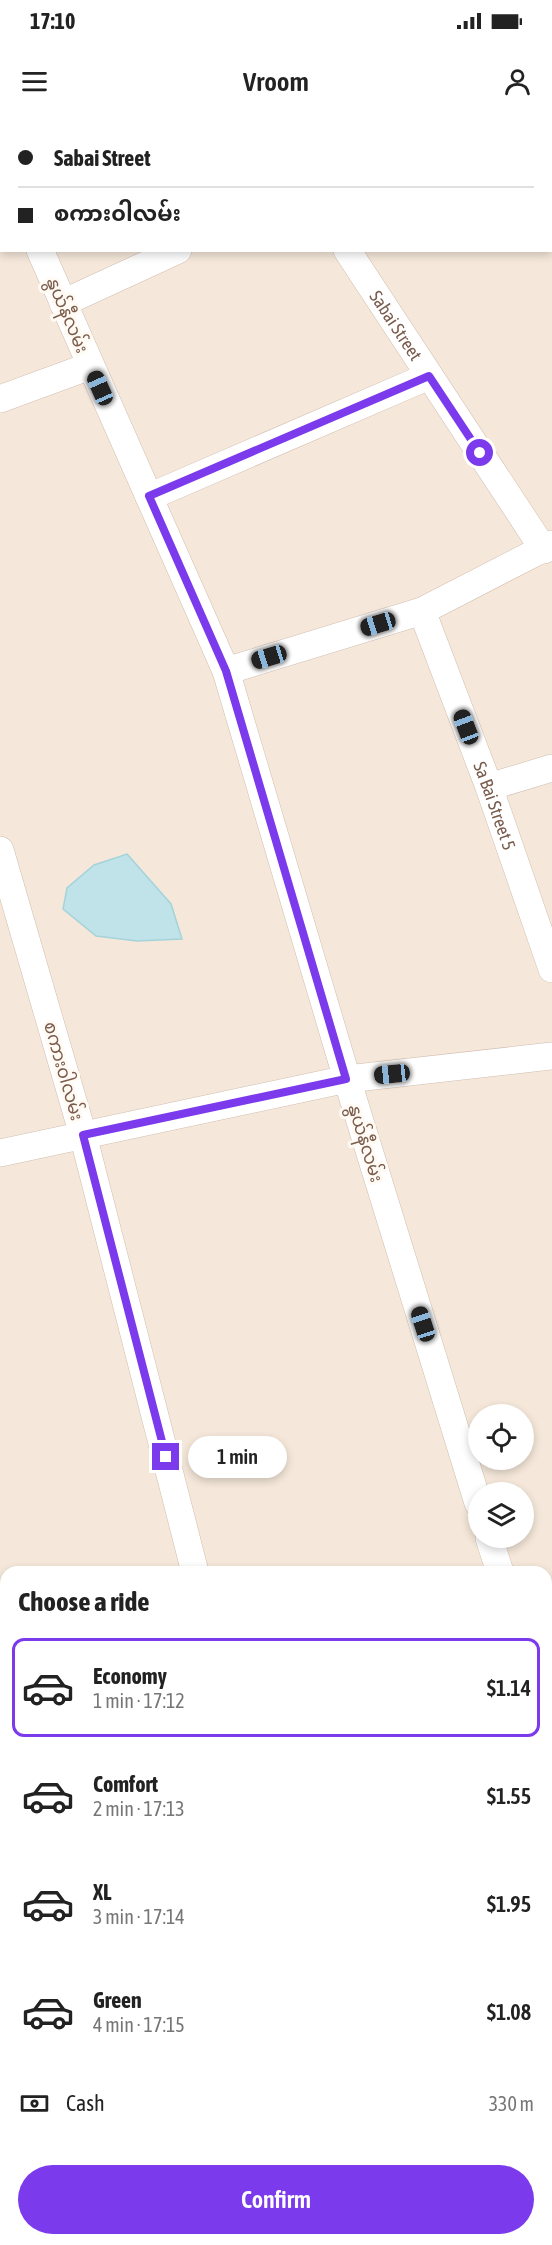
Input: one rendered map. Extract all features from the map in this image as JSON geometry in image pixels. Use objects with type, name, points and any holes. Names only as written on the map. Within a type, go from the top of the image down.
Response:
[{"type":"street","name":"နွယ်နီလမ်း","points":[[41,252],[226,671],[346,1079],[471,1482]]},
{"type":"street","points":[[63,303],[174,252]]},
{"type":"street","name":"Sabai Street","points":[[348,252],[429,376],[548,547]]},
{"type":"street","points":[[0,399],[90,366]]},
{"type":"street","points":[[149,496],[429,376]]},
{"type":"street","points":[[226,671],[422,611],[548,547]]},
{"type":"street","name":"Sa Bai Street 5","points":[[422,611],[489,786],[552,969]]},
{"type":"street","points":[[489,786],[552,768]]},
{"type":"street","name":"စကား၀ါလမ်း","points":[[0,850],[83,1135],[193,1566]]},
{"type":"street","points":[[0,1153],[346,1079],[552,1056]]},
{"type":"street","points":[[492,1548],[498,1566]]},
{"type":"shaded area","points":[[0,252],[552,252],[552,1566],[0,1566]]},
{"type":"water","points":[[127,854],[171,904],[182,939],[137,941],[96,936],[63,909],[67,888],[94,865]]},
{"type":"route","points":[[166,1457],[83,1135],[346,1079],[226,671],[149,496],[429,376],[480,453]]}]
